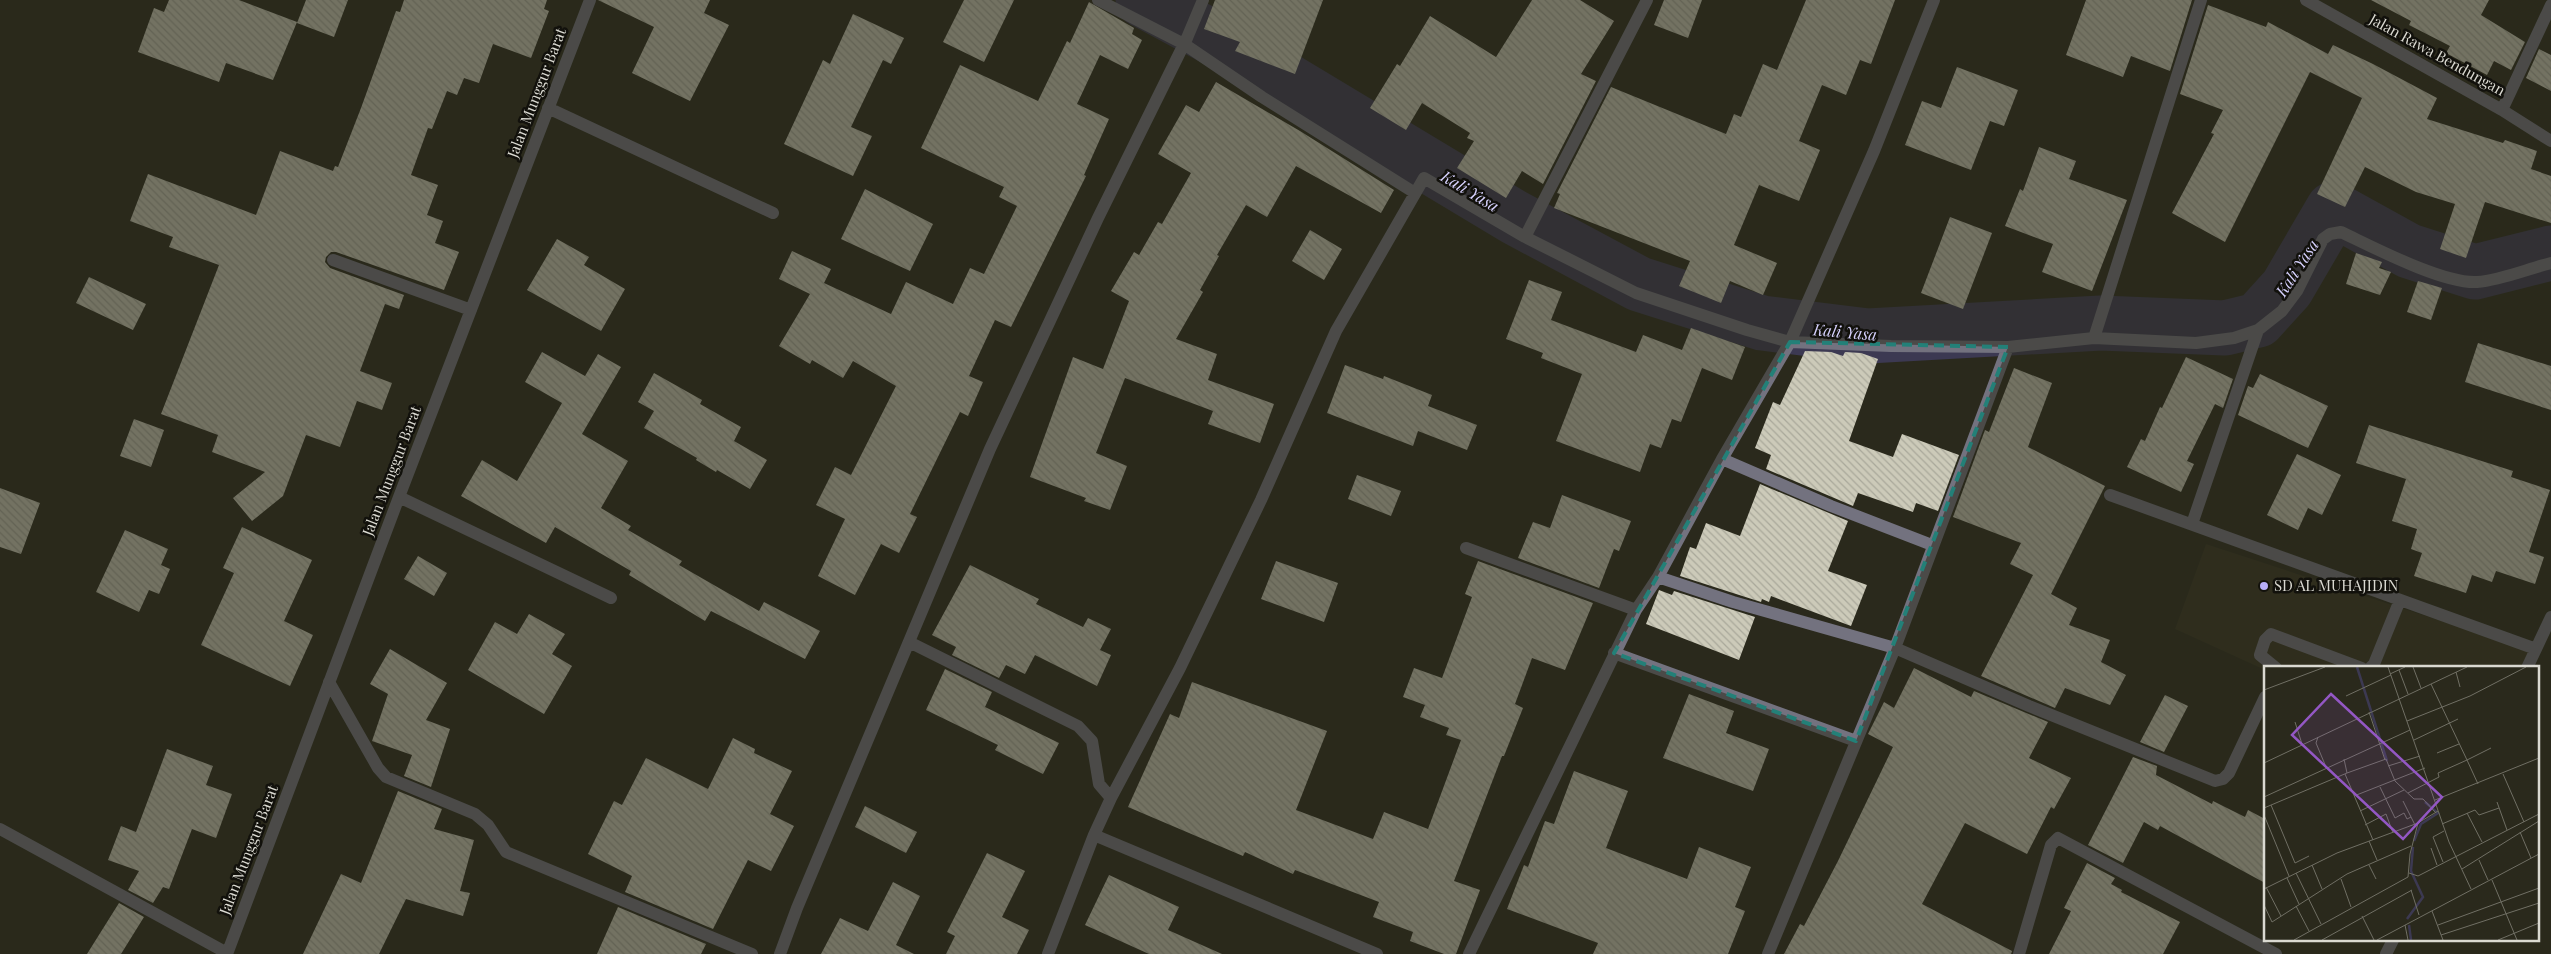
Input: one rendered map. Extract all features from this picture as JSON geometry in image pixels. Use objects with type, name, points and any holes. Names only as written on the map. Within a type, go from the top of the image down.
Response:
[{"type":"street","name":"Jalan Munggur Barat","points":[[227,953],[399,497],[590,0]]},
{"type":"street","points":[[1098,0],[1185,41],[1262,97],[1415,192]]},
{"type":"street","points":[[780,954],[797,908],[990,449],[1203,0]]},
{"type":"street","points":[[1527,233],[1648,0]]},
{"type":"street","points":[[1469,954],[1636,610],[1658,576],[1792,337],[1874,151],[1934,0]]},
{"type":"street","points":[[2094,338],[2104,312],[2201,0]]},
{"type":"street","name":"Jalan Rawa Bendungan","points":[[2306,0],[2502,110],[2551,141]]},
{"type":"street","points":[[2502,110],[2551,5]]},
{"type":"street","points":[[548,108],[773,213]]},
{"type":"street","points":[[1048,954],[1094,835],[1111,798],[1180,668],[1336,331],[1423,179],[1427,178],[1636,293],[1747,330],[1792,337],[1891,346],[2008,347],[2094,338],[2196,343],[2234,338],[2258,330],[2282,311],[2292,298],[2323,239],[2330,234],[2341,232],[2408,263],[2461,280],[2476,282],[2551,263]]},
{"type":"street","points":[[333,260],[472,310]]},
{"type":"street","points":[[2192,524],[2258,330]]},
{"type":"street","points":[[1768,954],[1895,648],[1932,545],[2008,347]]},
{"type":"street","points":[[1722,459],[1831,506],[1932,545]]},
{"type":"street","points":[[2110,495],[2536,649]]},
{"type":"street","points":[[399,497],[611,598]]},
{"type":"street","points":[[1466,548],[1636,610]]},
{"type":"street","points":[[1658,576],[1733,602],[1895,648],[2028,706],[2215,781],[2223,779],[2230,773],[2264,699]]},
{"type":"street","points":[[2372,666],[2400,600]]},
{"type":"street","points":[[2529,666],[2551,617]]},
{"type":"street","points":[[2273,666],[2260,656],[2265,640],[2271,634],[2357,666]]},
{"type":"street","points":[[908,642],[1078,726],[1092,741],[1099,784],[1111,798]]},
{"type":"street","points":[[1614,654],[1856,741]]},
{"type":"street","points":[[329,682],[378,768],[386,777],[476,814],[488,825],[506,852],[752,954]]},
{"type":"street","points":[[0,829],[227,953]]},
{"type":"street","points":[[1094,835],[1377,954]]},
{"type":"street","points":[[2019,954],[2051,845],[2058,838],[2276,954]]},
{"type":"street","points":[[2386,954],[2392,942]]},
{"type":"highlighted area","points":[[1790,342],[2008,347],[1856,741],[1614,653]]},
{"type":"shaded area","name":"SD AL MUHAJIDIN","points":[[2206,544],[2530,650],[2523,666],[2264,666],[2264,670],[2175,629]]},
{"type":"building","points":[[169,0],[239,0],[297,22],[273,80],[226,63],[219,82],[138,52],[154,8],[164,12]]},
{"type":"building","points":[[306,0],[348,0],[334,37],[297,23]]},
{"type":"building","points":[[404,0],[547,0],[544,9],[549,11],[531,58],[493,44],[479,83],[464,78],[457,95],[447,91],[432,129],[428,128],[411,175],[438,185],[427,215],[443,221],[435,243],[459,252],[444,290],[336,252],[331,252],[326,257],[325,262],[330,268],[404,295],[399,309],[385,304],[360,371],[392,383],[382,410],[357,401],[340,447],[306,435],[283,496],[252,521],[233,498],[265,472],[212,452],[218,435],[161,414],[219,265],[169,247],[173,237],[130,221],[148,174],[256,215],[280,151],[333,171],[335,166],[338,167],[396,11],[400,12]]},
{"type":"building","points":[[598,0],[710,0],[704,13],[729,25],[690,101],[632,73],[654,27]]},
{"type":"building","points":[[964,0],[1014,0],[984,62],[943,42]]},
{"type":"building","points":[[1215,0],[1323,0],[1295,74],[1235,51],[1240,42],[1204,29]]},
{"type":"building","points":[[1532,0],[1580,0],[1614,21],[1581,74],[1596,81],[1543,184],[1522,171],[1506,198],[1457,168],[1474,141],[1467,138],[1470,133],[1422,103],[1406,130],[1370,108],[1397,64],[1400,66],[1430,16],[1496,57]]},
{"type":"building","points":[[1664,0],[1702,0],[1688,38],[1654,25]]},
{"type":"building","points":[[1806,0],[1895,0],[1871,64],[1860,60],[1846,95],[1822,85],[1799,141],[1820,150],[1799,201],[1759,185],[1734,245],[1777,263],[1763,295],[1730,281],[1721,303],[1679,286],[1690,261],[1554,208],[1560,194],[1557,193],[1611,87],[1726,134],[1734,114],[1741,117],[1763,64],[1777,70]]},
{"type":"building","points":[[2086,0],[2192,0],[2170,71],[2131,56],[2123,77],[2066,55]]},
{"type":"building","points":[[2371,0],[2489,0],[2481,15],[2525,42],[2511,70],[2494,61],[2487,75],[2446,53],[2450,46],[2409,25],[2411,21]]},
{"type":"building","points":[[1089,2],[1134,28],[1132,34],[1142,40],[1128,69],[1100,55],[1077,104],[1109,119],[1084,175],[1086,176],[1011,327],[995,320],[969,376],[983,382],[968,416],[960,412],[910,514],[917,517],[899,553],[881,544],[855,595],[818,576],[845,519],[816,505],[835,467],[851,475],[896,386],[853,361],[843,378],[812,360],[810,364],[779,346],[810,294],[779,279],[792,251],[831,269],[824,283],[891,314],[906,282],[953,304],[970,268],[984,274],[1017,206],[999,197],[1004,187],[921,148],[960,65],[1038,101],[1067,41],[1070,43]]},
{"type":"building","points":[[2208,5],[2266,27],[2268,22],[2328,54],[2333,45],[2373,64],[2437,98],[2427,119],[2503,143],[2505,140],[2537,151],[2531,169],[2551,176],[2551,223],[2485,202],[2466,258],[2440,249],[2455,204],[2416,192],[2365,167],[2345,207],[2317,194],[2362,98],[2310,72],[2225,242],[2172,213],[2214,134],[2211,133],[2223,110],[2180,94]]},
{"type":"building","points":[[853,14],[904,38],[891,64],[883,60],[851,127],[872,136],[853,176],[784,144],[823,60],[830,64]]},
{"type":"building","points":[[2539,49],[2551,55],[2551,91],[2526,78]]},
{"type":"building","points":[[1957,67],[2018,90],[2004,126],[1990,121],[1971,170],[1905,145],[1922,101],[1941,108]]},
{"type":"building","points":[[1216,82],[1300,131],[1394,190],[1381,213],[1296,166],[1267,217],[1246,205],[1217,255],[1219,256],[1200,290],[1203,292],[1176,339],[1217,354],[1208,380],[1274,404],[1260,443],[1208,424],[1213,411],[1125,378],[1096,453],[1127,466],[1110,510],[1084,501],[1086,498],[1030,477],[1073,357],[1103,369],[1129,301],[1111,291],[1134,252],[1139,255],[1158,222],[1162,224],[1191,173],[1158,154],[1186,105],[1199,112]]},
{"type":"building","points":[[2039,147],[2076,161],[2069,179],[2127,200],[2092,291],[2042,272],[2053,244],[2005,226],[2020,189],[2023,191]]},
{"type":"building","points":[[865,189],[933,224],[910,271],[841,239]]},
{"type":"building","points":[[1950,217],[1992,233],[1963,309],[1921,293]]},
{"type":"building","points":[[1310,230],[1342,249],[1324,280],[1292,261]]},
{"type":"building","points":[[557,239],[589,257],[584,265],[625,289],[601,331],[527,290]]},
{"type":"building","points":[[2356,253],[2382,262],[2379,268],[2391,272],[2380,295],[2346,284]]},
{"type":"building","points":[[89,277],[146,304],[133,330],[76,303]]},
{"type":"building","points":[[1529,280],[1562,292],[1551,320],[1636,352],[1643,335],[1682,350],[1691,328],[1745,347],[1732,380],[1702,368],[1681,422],[1672,419],[1661,448],[1650,444],[1640,472],[1556,441],[1582,374],[1541,358],[1543,353],[1506,339]]},
{"type":"building","points":[[2418,281],[2442,288],[2431,320],[2407,312]]},
{"type":"building","points":[[2478,343],[2551,366],[2551,410],[2465,382]]},
{"type":"building","points":[[1805,351],[1831,352],[1843,356],[1845,352],[1861,353],[1878,359],[1849,441],[1893,457],[1902,434],[1959,455],[1938,511],[1916,503],[1913,512],[1858,493],[1853,506],[1766,469],[1771,455],[1755,448],[1773,402],[1780,405]]},
{"type":"building","points":[[542,352],[585,376],[598,354],[621,367],[582,434],[628,461],[601,508],[631,526],[628,530],[682,561],[679,565],[759,611],[764,602],[820,631],[805,659],[711,611],[705,621],[629,575],[631,571],[555,527],[546,543],[461,496],[482,460],[517,481],[562,403],[525,382]]},
{"type":"building","points":[[2186,357],[2233,379],[2223,408],[2215,404],[2187,461],[2194,464],[2181,492],[2127,467],[2141,439],[2145,441]]},
{"type":"building","points":[[1345,365],[1383,379],[1384,376],[1432,395],[1428,406],[1477,425],[1467,450],[1418,431],[1413,446],[1327,413]]},
{"type":"building","points":[[2014,368],[2052,383],[2028,447],[2105,486],[2051,594],[2077,608],[2069,625],[2110,640],[2101,662],[2126,675],[2110,705],[2065,688],[2055,708],[1981,676],[2033,575],[2010,564],[2021,543],[1953,517],[1985,430],[1989,432]]},
{"type":"building","points":[[654,373],[702,400],[700,404],[741,427],[734,441],[767,460],[750,489],[717,470],[716,472],[696,460],[697,458],[644,428],[654,411],[638,402]]},
{"type":"building","points":[[2260,374],[2328,406],[2308,448],[2238,415],[2248,386],[2253,388]]},
{"type":"building","points":[[134,419],[164,430],[151,467],[120,456]]},
{"type":"building","points":[[2369,425],[2513,471],[2511,477],[2550,490],[2529,552],[2544,557],[2535,584],[2496,571],[2492,582],[2472,575],[2466,593],[2414,576],[2422,553],[2411,549],[2417,529],[2392,521],[2406,479],[2356,463]]},
{"type":"building","points":[[2297,454],[2341,475],[2322,515],[2308,508],[2298,530],[2267,515]]},
{"type":"building","points":[[1357,475],[1401,491],[1391,516],[1348,499]]},
{"type":"building","points":[[1760,484],[1848,521],[1828,571],[1867,585],[1851,626],[1771,596],[1769,602],[1762,599],[1761,602],[1680,576],[1690,547],[1696,549],[1706,523],[1740,536]]},
{"type":"building","points":[[0,488],[40,503],[21,554],[0,547]]},
{"type":"building","points":[[1562,495],[1631,521],[1619,551],[1614,549],[1599,588],[1518,558],[1533,522],[1550,528]]},
{"type":"building","points":[[242,527],[312,560],[284,621],[313,635],[290,686],[201,645],[234,573],[223,568]]},
{"type":"building","points":[[125,530],[168,549],[161,565],[170,569],[159,594],[149,590],[139,612],[96,592]]},
{"type":"building","points":[[418,556],[447,573],[434,596],[404,579]]},
{"type":"building","points":[[1276,561],[1338,583],[1324,622],[1261,599]]},
{"type":"building","points":[[1478,561],[1593,603],[1565,670],[1532,658],[1515,704],[1523,708],[1504,756],[1502,756],[1454,881],[1480,890],[1456,954],[1444,954],[1410,941],[1413,932],[1373,917],[1379,902],[1295,870],[1293,874],[1245,852],[1243,856],[1128,807],[1170,714],[1179,718],[1192,682],[1327,731],[1296,810],[1373,839],[1384,812],[1428,829],[1461,740],[1446,735],[1449,728],[1420,717],[1425,705],[1403,697],[1414,668],[1442,678],[1472,597],[1465,594]]},
{"type":"building","points":[[970,565],[1039,599],[1036,604],[1083,627],[1088,618],[1111,629],[1100,650],[1111,655],[1097,686],[1035,655],[1025,674],[1006,665],[999,678],[952,655],[956,647],[932,635]]},
{"type":"building","points":[[1659,590],[1672,595],[1674,591],[1755,617],[1739,660],[1646,624]]},
{"type":"building","points":[[529,614],[565,634],[552,654],[572,666],[544,714],[468,670],[495,622],[517,634]]},
{"type":"building","points":[[390,649],[447,683],[426,720],[450,729],[431,787],[404,776],[412,755],[372,741],[388,694],[370,684]]},
{"type":"building","points":[[1914,668],[1971,697],[1974,691],[2048,722],[2029,758],[2071,778],[2054,809],[2051,807],[2027,854],[1965,823],[1922,904],[2012,951],[2011,954],[1784,954],[1800,924],[1804,926],[1838,861],[1893,747],[1868,734],[1884,702],[1894,708]]},
{"type":"building","points":[[945,669],[992,692],[985,707],[1059,743],[1043,774],[995,750],[998,745],[926,710]]},
{"type":"building","points":[[1689,694],[1734,711],[1726,733],[1769,749],[1753,791],[1663,758]]},
{"type":"building","points":[[2165,695],[2188,706],[2164,752],[2140,742]]},
{"type":"building","points":[[733,738],[755,749],[754,753],[792,771],[770,814],[794,826],[771,871],[748,860],[713,929],[625,892],[632,876],[588,854],[614,801],[622,805],[646,758],[708,789]]},
{"type":"building","points":[[167,749],[213,766],[206,785],[232,794],[216,838],[192,829],[169,889],[163,887],[153,903],[128,890],[139,871],[108,860],[121,826],[136,832]]},
{"type":"building","points":[[2133,757],[2157,766],[2156,775],[2212,804],[2213,801],[2245,817],[2248,810],[2264,818],[2264,882],[2160,826],[2158,830],[2144,822],[2123,863],[2088,845]]},
{"type":"building","points":[[1574,771],[1628,791],[1606,848],[1687,879],[1699,847],[1751,867],[1735,907],[1745,911],[1728,954],[1593,954],[1598,943],[1507,909],[1524,865],[1528,867],[1545,821],[1554,824]]},
{"type":"building","points":[[398,791],[442,809],[434,829],[474,840],[460,891],[470,893],[463,916],[406,899],[379,954],[303,954],[341,874],[361,883]]},
{"type":"building","points":[[865,806],[917,832],[906,853],[855,827]]},
{"type":"building","points":[[987,853],[1025,871],[1002,917],[1029,930],[1017,954],[946,954],[955,936],[947,932]]},
{"type":"building","points":[[2087,863],[2115,878],[2111,884],[2122,890],[2121,892],[2180,922],[2163,954],[2049,954],[2071,911],[2064,908]]},
{"type":"building","points":[[1109,875],[1179,907],[1168,930],[1222,954],[1149,954],[1085,925]]},
{"type":"building","points":[[893,882],[920,896],[896,945],[914,954],[821,954],[840,918],[868,931]]},
{"type":"building","points":[[119,903],[144,917],[121,954],[87,954]]},
{"type":"building","points":[[618,907],[706,944],[701,954],[597,954]]},
{"type":"waterway","name":"Kali Yasa","points":[[1143,0],[1236,50],[1514,217],[1639,284],[1762,323],[1868,336],[2101,323],[2225,328],[2258,320],[2287,288],[2333,209],[2409,251],[2475,272],[2551,253]]},
{"type":"place","name":"SD AL MUHAJIDIN","points":[[2264,586]]}]
